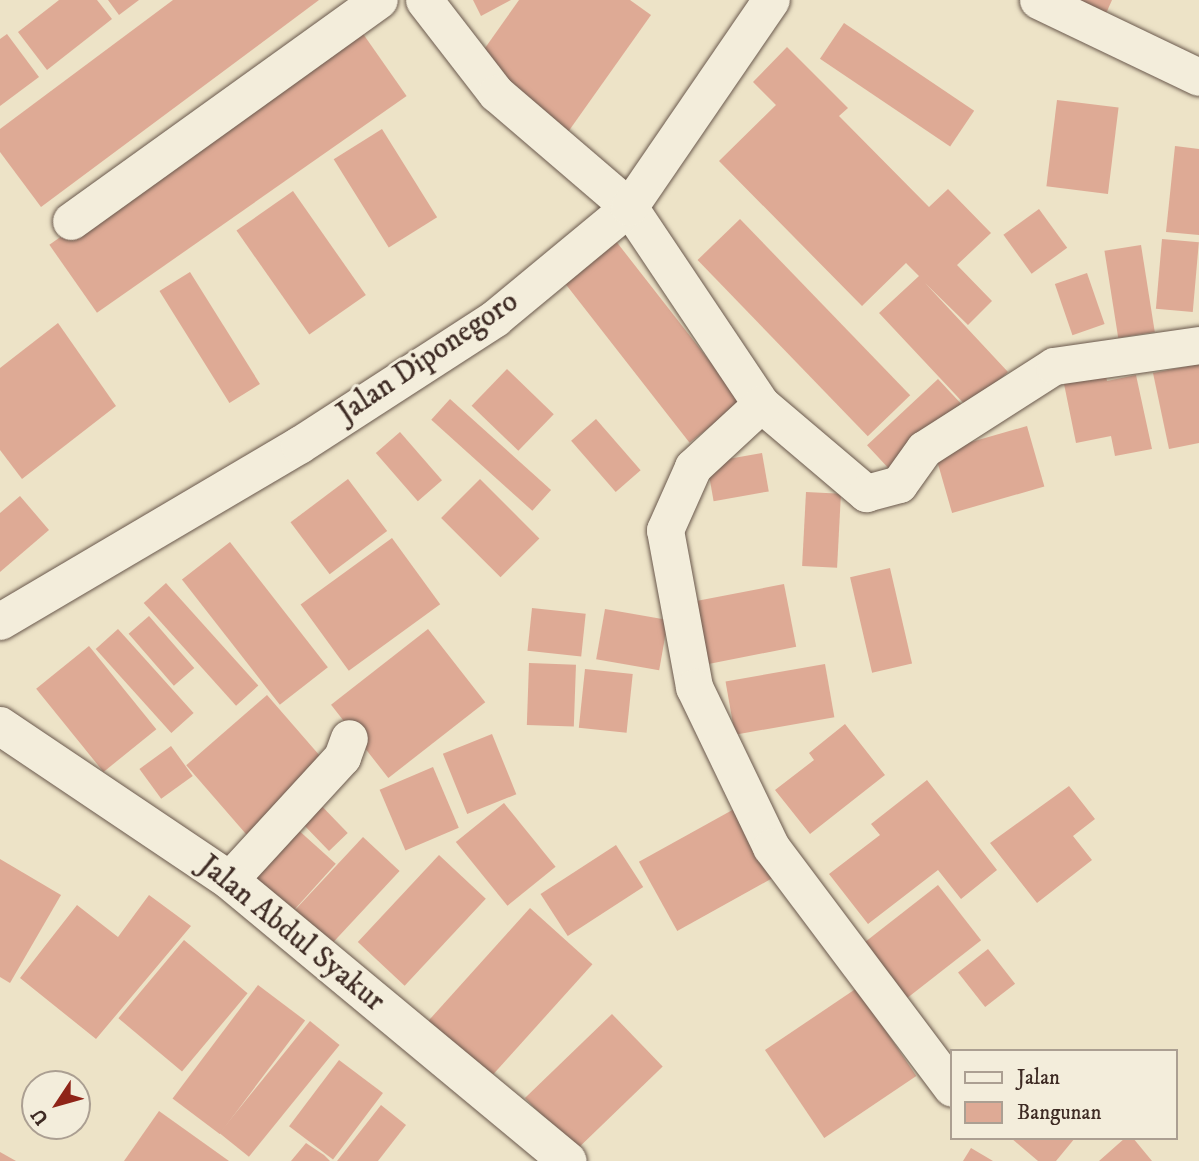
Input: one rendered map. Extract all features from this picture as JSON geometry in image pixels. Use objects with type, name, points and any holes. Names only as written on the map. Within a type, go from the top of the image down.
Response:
[{"type":"street","points":[[71,221],[379,0]]},
{"type":"street","points":[[424,0],[496,93],[629,207],[761,404],[866,493],[899,484],[924,449],[1054,366],[1199,345]]},
{"type":"street","name":"Jalan Diponegoro","points":[[0,621],[299,445],[495,318],[629,207],[771,0]]},
{"type":"street","points":[[1038,0],[1199,77]]},
{"type":"street","points":[[761,404],[693,467],[665,530],[694,687],[771,847],[950,1085]]},
{"type":"street","name":"Jalan Abdul Syakur","points":[[0,726],[229,880],[559,1158]]},
{"type":"street","points":[[229,880],[342,757],[349,738]]},
{"type":"building","points":[[59,0],[97,0],[112,19],[47,70],[18,32]]},
{"type":"building","points":[[108,0],[139,0],[119,15]]},
{"type":"building","points":[[173,0],[319,0],[41,207],[0,152],[0,129]]},
{"type":"building","points":[[473,0],[511,0],[481,16]]},
{"type":"building","points":[[519,0],[630,0],[651,15],[568,132],[473,65]]},
{"type":"building","points":[[1064,0],[1112,0],[1104,18]]},
{"type":"building","points":[[844,23],[974,111],[950,146],[820,59]]},
{"type":"building","points":[[359,28],[407,96],[97,313],[49,245]]},
{"type":"building","points":[[7,34],[39,77],[0,106],[0,39]]},
{"type":"building","points":[[787,47],[848,108],[839,116],[929,207],[948,189],[991,233],[957,265],[992,301],[968,325],[925,283],[1008,372],[969,409],[879,313],[919,276],[906,263],[862,306],[719,161],[776,105],[753,82]]},
{"type":"building","points":[[1057,100],[1119,108],[1108,194],[1046,186]]},
{"type":"building","points":[[382,129],[437,217],[389,247],[334,159]]},
{"type":"building","points":[[1175,146],[1199,149],[1199,235],[1166,232]]},
{"type":"building","points":[[293,191],[366,295],[309,335],[236,231]]},
{"type":"building","points":[[1039,209],[1067,248],[1032,274],[1003,235]]},
{"type":"building","points":[[740,219],[910,395],[868,436],[698,260]]},
{"type":"building","points":[[608,231],[742,402],[690,443],[556,272]]},
{"type":"building","points":[[1162,239],[1199,242],[1193,312],[1156,309]]},
{"type":"building","points":[[1141,245],[1155,332],[1118,338],[1104,251]]},
{"type":"building","points":[[190,272],[260,384],[229,403],[159,291]]},
{"type":"building","points":[[1087,273],[1105,324],[1072,335],[1055,284]]},
{"type":"building","points":[[58,323],[116,406],[22,479],[0,450],[0,368]]},
{"type":"building","points":[[1199,364],[1199,443],[1169,449],[1153,373]]},
{"type":"building","points":[[1104,365],[1107,381],[1136,375],[1152,449],[1115,456],[1111,436],[1076,443],[1062,374]]},
{"type":"building","points":[[507,369],[554,414],[518,451],[472,406]]},
{"type":"building","points":[[938,379],[963,406],[892,472],[867,445]]},
{"type":"building","points":[[450,399],[551,490],[532,511],[431,420]]},
{"type":"building","points":[[596,419],[641,470],[616,492],[571,441]]},
{"type":"building","points":[[1027,426],[1044,487],[952,513],[935,452]]},
{"type":"building","points":[[400,432],[442,480],[418,501],[376,453]]},
{"type":"building","points":[[762,453],[769,491],[714,501],[707,463]]},
{"type":"building","points":[[348,479],[387,531],[330,574],[290,522]]},
{"type":"building","points":[[480,479],[539,538],[501,577],[441,518]]},
{"type":"building","points":[[806,492],[841,494],[837,568],[802,566]]},
{"type":"building","points":[[20,496],[49,530],[0,572],[0,513]]},
{"type":"building","points":[[392,538],[440,604],[349,671],[301,604]]},
{"type":"building","points":[[230,542],[328,667],[280,705],[182,580]]},
{"type":"building","points":[[890,568],[912,663],[872,673],[850,577]]},
{"type":"building","points":[[166,583],[258,686],[236,706],[144,603]]},
{"type":"building","points":[[784,584],[796,647],[706,664],[694,602]]},
{"type":"building","points":[[532,608],[586,614],[581,656],[528,651]]},
{"type":"building","points":[[605,609],[668,620],[659,670],[596,659]]},
{"type":"building","points":[[149,616],[194,668],[174,686],[129,634]]},
{"type":"building","points":[[118,629],[194,713],[171,733],[96,649]]},
{"type":"building","points":[[428,629],[485,702],[388,778],[331,705]]},
{"type":"building","points":[[89,646],[156,729],[103,772],[36,689]]},
{"type":"building","points":[[529,663],[576,665],[574,727],[527,725]]},
{"type":"building","points":[[825,664],[834,717],[735,735],[726,682]]},
{"type":"building","points":[[585,669],[633,674],[627,733],[579,728]]},
{"type":"building","points":[[267,695],[327,764],[247,835],[186,765]]},
{"type":"building","points":[[845,724],[885,775],[810,834],[775,790],[814,760],[809,753]]},
{"type":"building","points":[[492,734],[516,794],[467,814],[443,754]]},
{"type":"building","points":[[171,746],[193,776],[161,799],[139,769]]},
{"type":"building","points":[[433,767],[459,828],[405,850],[380,790]]},
{"type":"building","points":[[927,780],[997,870],[961,899],[938,870],[868,924],[829,874],[880,835],[871,824]]},
{"type":"building","points":[[1069,786],[1095,819],[1073,836],[1092,860],[1037,903],[990,843]]},
{"type":"building","points":[[313,797],[348,833],[329,851],[294,815]]},
{"type":"building","points":[[504,803],[556,867],[507,906],[456,842]]},
{"type":"building","points":[[736,808],[774,877],[677,931],[639,862]]},
{"type":"building","points":[[286,819],[336,864],[288,917],[238,873]]},
{"type":"building","points":[[363,837],[400,871],[323,953],[287,919]]},
{"type":"building","points":[[616,845],[643,887],[568,936],[541,894]]},
{"type":"building","points":[[439,855],[486,899],[405,986],[358,942]]},
{"type":"building","points":[[0,859],[61,895],[10,983],[0,977]]},
{"type":"building","points":[[938,885],[981,940],[906,999],[863,943]]},
{"type":"building","points":[[149,895],[191,926],[96,1039],[20,978],[77,905],[118,937]]},
{"type":"building","points":[[530,908],[592,964],[483,1085],[421,1029]]},
{"type":"building","points":[[184,940],[248,993],[182,1071],[118,1018]]},
{"type":"building","points":[[988,949],[1015,984],[985,1007],[958,972]]},
{"type":"building","points":[[258,985],[305,1021],[220,1134],[173,1098]]},
{"type":"building","points":[[857,988],[916,1076],[824,1138],[765,1050]]},
{"type":"building","points":[[612,1014],[663,1067],[576,1151],[525,1098]]},
{"type":"building","points":[[310,1021],[340,1045],[249,1157],[219,1133]]},
{"type":"building","points":[[339,1060],[383,1093],[333,1159],[289,1126]]},
{"type":"building","points":[[381,1105],[406,1125],[378,1161],[337,1161]]},
{"type":"building","points":[[159,1111],[229,1161],[124,1161]]},
{"type":"building","points":[[1013,1140],[1073,1140],[1056,1161],[1038,1161]]},
{"type":"building","points":[[1123,1140],[1135,1140],[1152,1161],[1099,1161]]},
{"type":"building","points":[[306,1143],[324,1155],[330,1161],[291,1161]]},
{"type":"building","points":[[971,1148],[993,1161],[963,1161]]},
{"type":"building","points":[[0,1152],[16,1161],[0,1161]]}]
